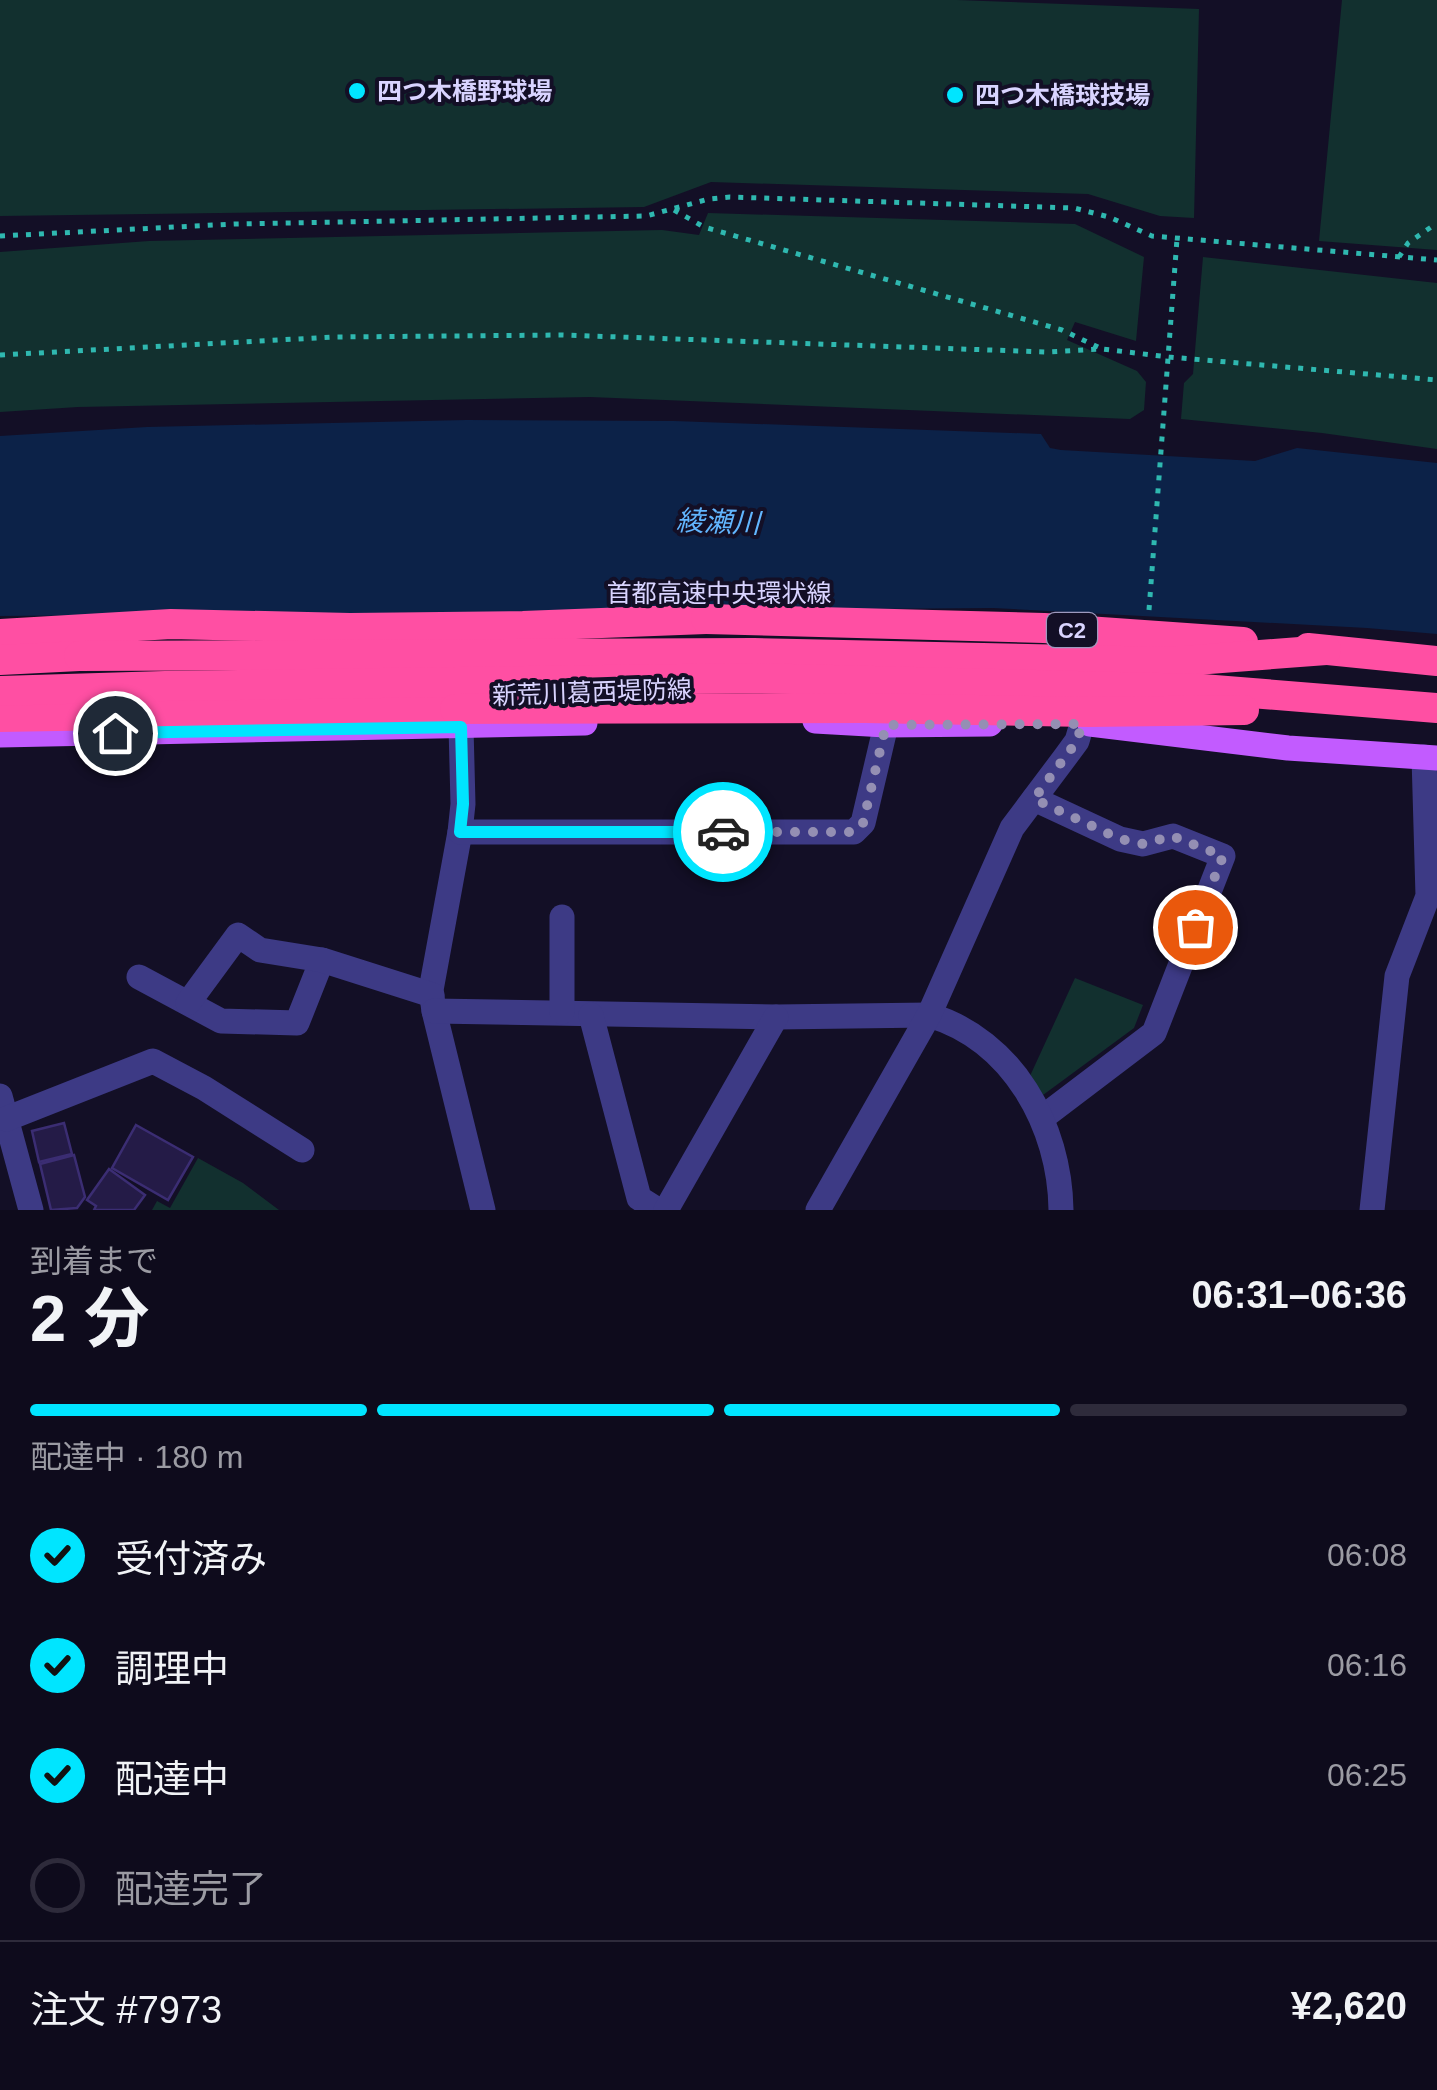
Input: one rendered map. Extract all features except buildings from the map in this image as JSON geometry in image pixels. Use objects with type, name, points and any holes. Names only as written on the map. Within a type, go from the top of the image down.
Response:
[{"type":"highway","name":"首都高速中央環状線","points":[[0,634],[171,624],[369,628],[706,620],[1044,628],[1184,637],[1437,662]]},
{"type":"highway","points":[[0,660],[79,656],[754,653],[1169,662],[1326,650]]},
{"type":"highway","points":[[0,691],[756,678],[1202,689],[1437,709]]},
{"type":"highway","points":[[0,717],[494,709],[1437,709]]},
{"type":"main road","name":"新荒川葛西堤防線","points":[[0,680],[452,667],[740,718]]},
{"type":"main road","name":"新荒川葛西堤防線","points":[[0,735],[740,718]]},
{"type":"main road","points":[[740,718],[886,725],[1103,724],[1288,748],[1430,757]]},
{"type":"street","points":[[818,1210],[928,1016],[1012,828],[1077,741],[1082,724]]},
{"type":"street","points":[[460,832],[854,832],[863,823],[886,725]]},
{"type":"street","points":[[461,727],[463,804],[433,1003],[483,1210]]},
{"type":"street","points":[[1372,1210],[1397,976],[1429,919],[1430,757]]},
{"type":"street","points":[[1034,799],[1120,839],[1143,844],[1172,836],[1223,856],[1154,1033],[1042,1118]]},
{"type":"street","points":[[562,917],[562,1012]]},
{"type":"street","points":[[188,1003],[238,936],[260,950],[322,960],[433,1003],[591,1015],[928,1016],[966,1029],[1007,1064],[1042,1118],[1060,1184],[1061,1210]]},
{"type":"street","points":[[139,977],[220,1020],[297,1023],[322,960]]},
{"type":"street","points":[[591,1015],[639,1198],[658,1210]]},
{"type":"street","points":[[666,1210],[776,1017]]},
{"type":"street","points":[[30,1206],[3,1107],[153,1060],[302,1150]]},
{"type":"street","points":[[0,1191],[30,1206]]},
{"type":"path","points":[[0,236],[234,224],[646,216],[730,198],[1074,208],[1109,217],[1152,236],[1437,260]]},
{"type":"path","points":[[674,210],[704,227],[1062,330],[1102,349]]},
{"type":"path","points":[[1399,257],[1408,244],[1437,223]]},
{"type":"path","points":[[1148,614],[1176,239]]},
{"type":"path","points":[[0,354],[334,338],[563,335],[1047,352],[1102,349],[1437,380]]},
{"type":"green space","name":"四つ木橋野球場","points":[[0,0],[957,0],[1199,9],[1194,218],[1160,216],[1088,194],[711,182],[644,207],[0,216]]},
{"type":"green space","points":[[1342,0],[1437,0],[1437,250],[1319,241]]},
{"type":"green space","points":[[708,213],[1075,224],[1144,257],[1136,341],[1075,322],[1067,340],[1137,371],[1146,382],[1144,410],[1130,419],[590,397],[78,407],[0,412],[0,252],[149,241],[662,230],[699,235]]},
{"type":"green space","points":[[1203,257],[1437,283],[1437,449],[1181,419],[1184,383],[1193,374]]},
{"type":"green space","points":[[1075,978],[1143,1005],[1134,1028],[1043,1095],[1030,1076]]},
{"type":"green space","points":[[198,1158],[243,1183],[279,1210],[152,1210],[157,1201],[170,1208]]},
{"type":"water","name":"綾瀬川","points":[[467,420],[674,421],[1041,434],[1050,448],[1061,450],[1255,461],[1297,448],[1437,463],[1437,634],[993,608],[0,616],[0,436],[147,427]]},
{"type":"way so far","points":[[723,832],[854,832],[863,823],[886,725],[1082,724],[1077,741],[1034,799],[1120,839],[1143,844],[1172,836],[1223,856],[1195,927]]},
{"type":"place","name":"四つ木橋野球場","points":[[357,91]]},
{"type":"place","name":"四つ木橋球技場","points":[[955,95]]},
{"type":"route","points":[[115,733],[461,727],[460,832],[723,832]]}]
